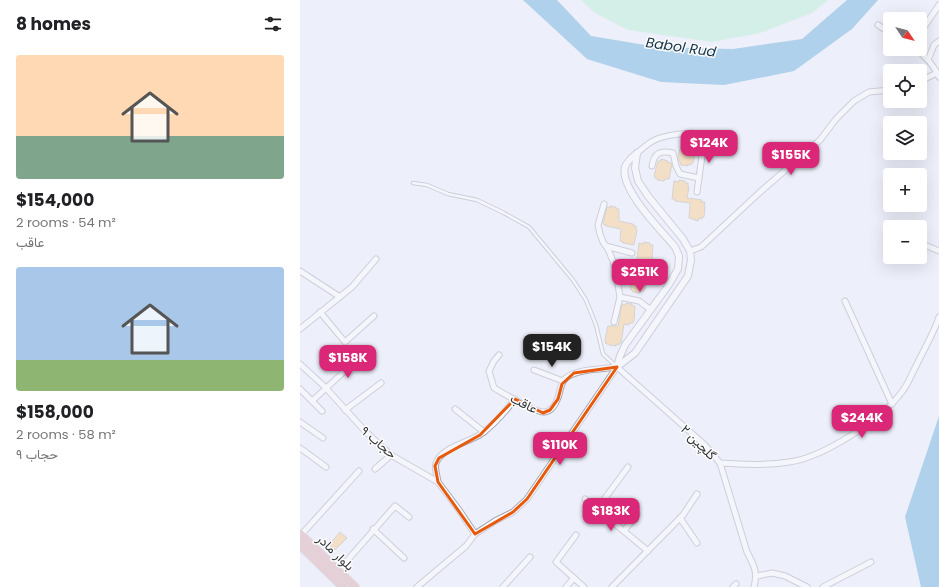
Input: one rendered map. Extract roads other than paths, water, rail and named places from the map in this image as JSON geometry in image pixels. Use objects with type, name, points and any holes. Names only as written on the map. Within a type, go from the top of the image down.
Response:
[{"type":"main road","name":"بلوار مادر","points":[[301,534],[355,587]]},
{"type":"main road","name":"بلوار مادر","points":[[300,545],[344,587]]},
{"type":"street","points":[[927,23],[939,5]]},
{"type":"street","points":[[878,25],[883,28]]},
{"type":"street","points":[[928,60],[934,45],[939,41]]},
{"type":"street","points":[[925,56],[938,75],[927,79]]},
{"type":"street","points":[[690,251],[701,247],[758,193],[820,140],[836,119],[854,101],[870,92],[883,91]]},
{"type":"street","points":[[617,367],[625,345],[668,286],[678,269],[679,256],[675,246],[633,197],[624,175],[626,167],[630,159],[648,144],[657,139],[678,134],[711,135]]},
{"type":"street","points":[[697,192],[704,134]]},
{"type":"street","points":[[652,166],[653,158],[660,152],[666,151],[673,153],[676,166],[680,174],[699,178]]},
{"type":"street","points":[[417,587],[466,546],[475,534],[495,521],[513,512],[527,499],[617,367],[635,353],[688,276],[691,260],[690,251],[683,239],[648,196],[638,181],[635,168],[637,153]]},
{"type":"street","points":[[604,204],[598,225],[600,234],[614,264],[619,283],[620,297],[614,322]]},
{"type":"street","points":[[606,246],[632,253]]},
{"type":"street","points":[[927,246],[939,250]]},
{"type":"street","points":[[300,329],[352,287],[376,259]]},
{"type":"street","points":[[614,264],[644,271]]},
{"type":"street","points":[[300,271],[340,297]]},
{"type":"street","points":[[668,286],[676,293]]},
{"type":"street","points":[[620,297],[639,301],[651,310]]},
{"type":"street","points":[[845,301],[892,404]]},
{"type":"street","points":[[320,312],[345,342],[374,316]]},
{"type":"street","points":[[720,463],[760,464],[790,462],[808,457],[831,447],[854,434],[892,404],[902,392],[939,317]]},
{"type":"street","name":"عاقب","points":[[499,355],[489,371],[494,388],[533,409],[543,412],[550,410],[558,400],[563,381]]},
{"type":"street","points":[[312,401],[325,387],[359,358]]},
{"type":"street","name":"حجاب ۹","points":[[300,364],[325,387],[365,432],[391,455],[438,482],[475,534]]},
{"type":"street","points":[[534,370],[563,381],[565,378],[574,373],[617,367]]},
{"type":"street","name":"گلچین ۲","points":[[617,367],[705,445],[720,463],[747,552],[754,564],[756,576],[754,587]]},
{"type":"street","points":[[345,410],[381,383]]},
{"type":"street","points":[[300,390],[322,411]]},
{"type":"street","points":[[438,482],[435,466],[438,458],[455,447],[484,432],[503,415],[515,399]]},
{"type":"street","points":[[455,409],[484,432]]},
{"type":"street","points":[[300,430],[302,423],[323,438]]},
{"type":"street","points":[[300,448],[326,467]]},
{"type":"street","points":[[375,469],[391,455]]},
{"type":"street","points":[[597,509],[628,467]]},
{"type":"street","points":[[301,534],[359,471]]},
{"type":"street","points":[[612,587],[680,518],[697,494]]},
{"type":"street","points":[[585,499],[648,551]]},
{"type":"street","points":[[338,571],[373,529],[395,506],[408,517]]},
{"type":"street","points":[[624,531],[637,514]]},
{"type":"street","points":[[680,518],[697,542]]},
{"type":"street","points":[[373,529],[404,558]]},
{"type":"street","points":[[576,535],[556,562],[584,587]]},
{"type":"street","points":[[503,587],[530,557]]},
{"type":"street","points":[[823,587],[871,562]]},
{"type":"street","points":[[756,576],[772,573],[785,576],[807,587]]},
{"type":"street","points":[[566,587],[574,578]]},
{"type":"lane","points":[[413,184],[426,185],[448,194],[476,200],[529,227],[573,280],[588,306],[596,325],[603,354],[617,367]]},
{"type":"water","points":[[523,0],[557,0],[591,36],[657,47],[733,49],[802,39],[847,0],[878,0],[852,29],[794,71],[724,85],[661,82],[587,59]]},
{"type":"water","points":[[939,416],[939,587],[921,587],[905,517]]},
{"type":"water label","name":"Babol Rud","points":[[681,47]]}]
